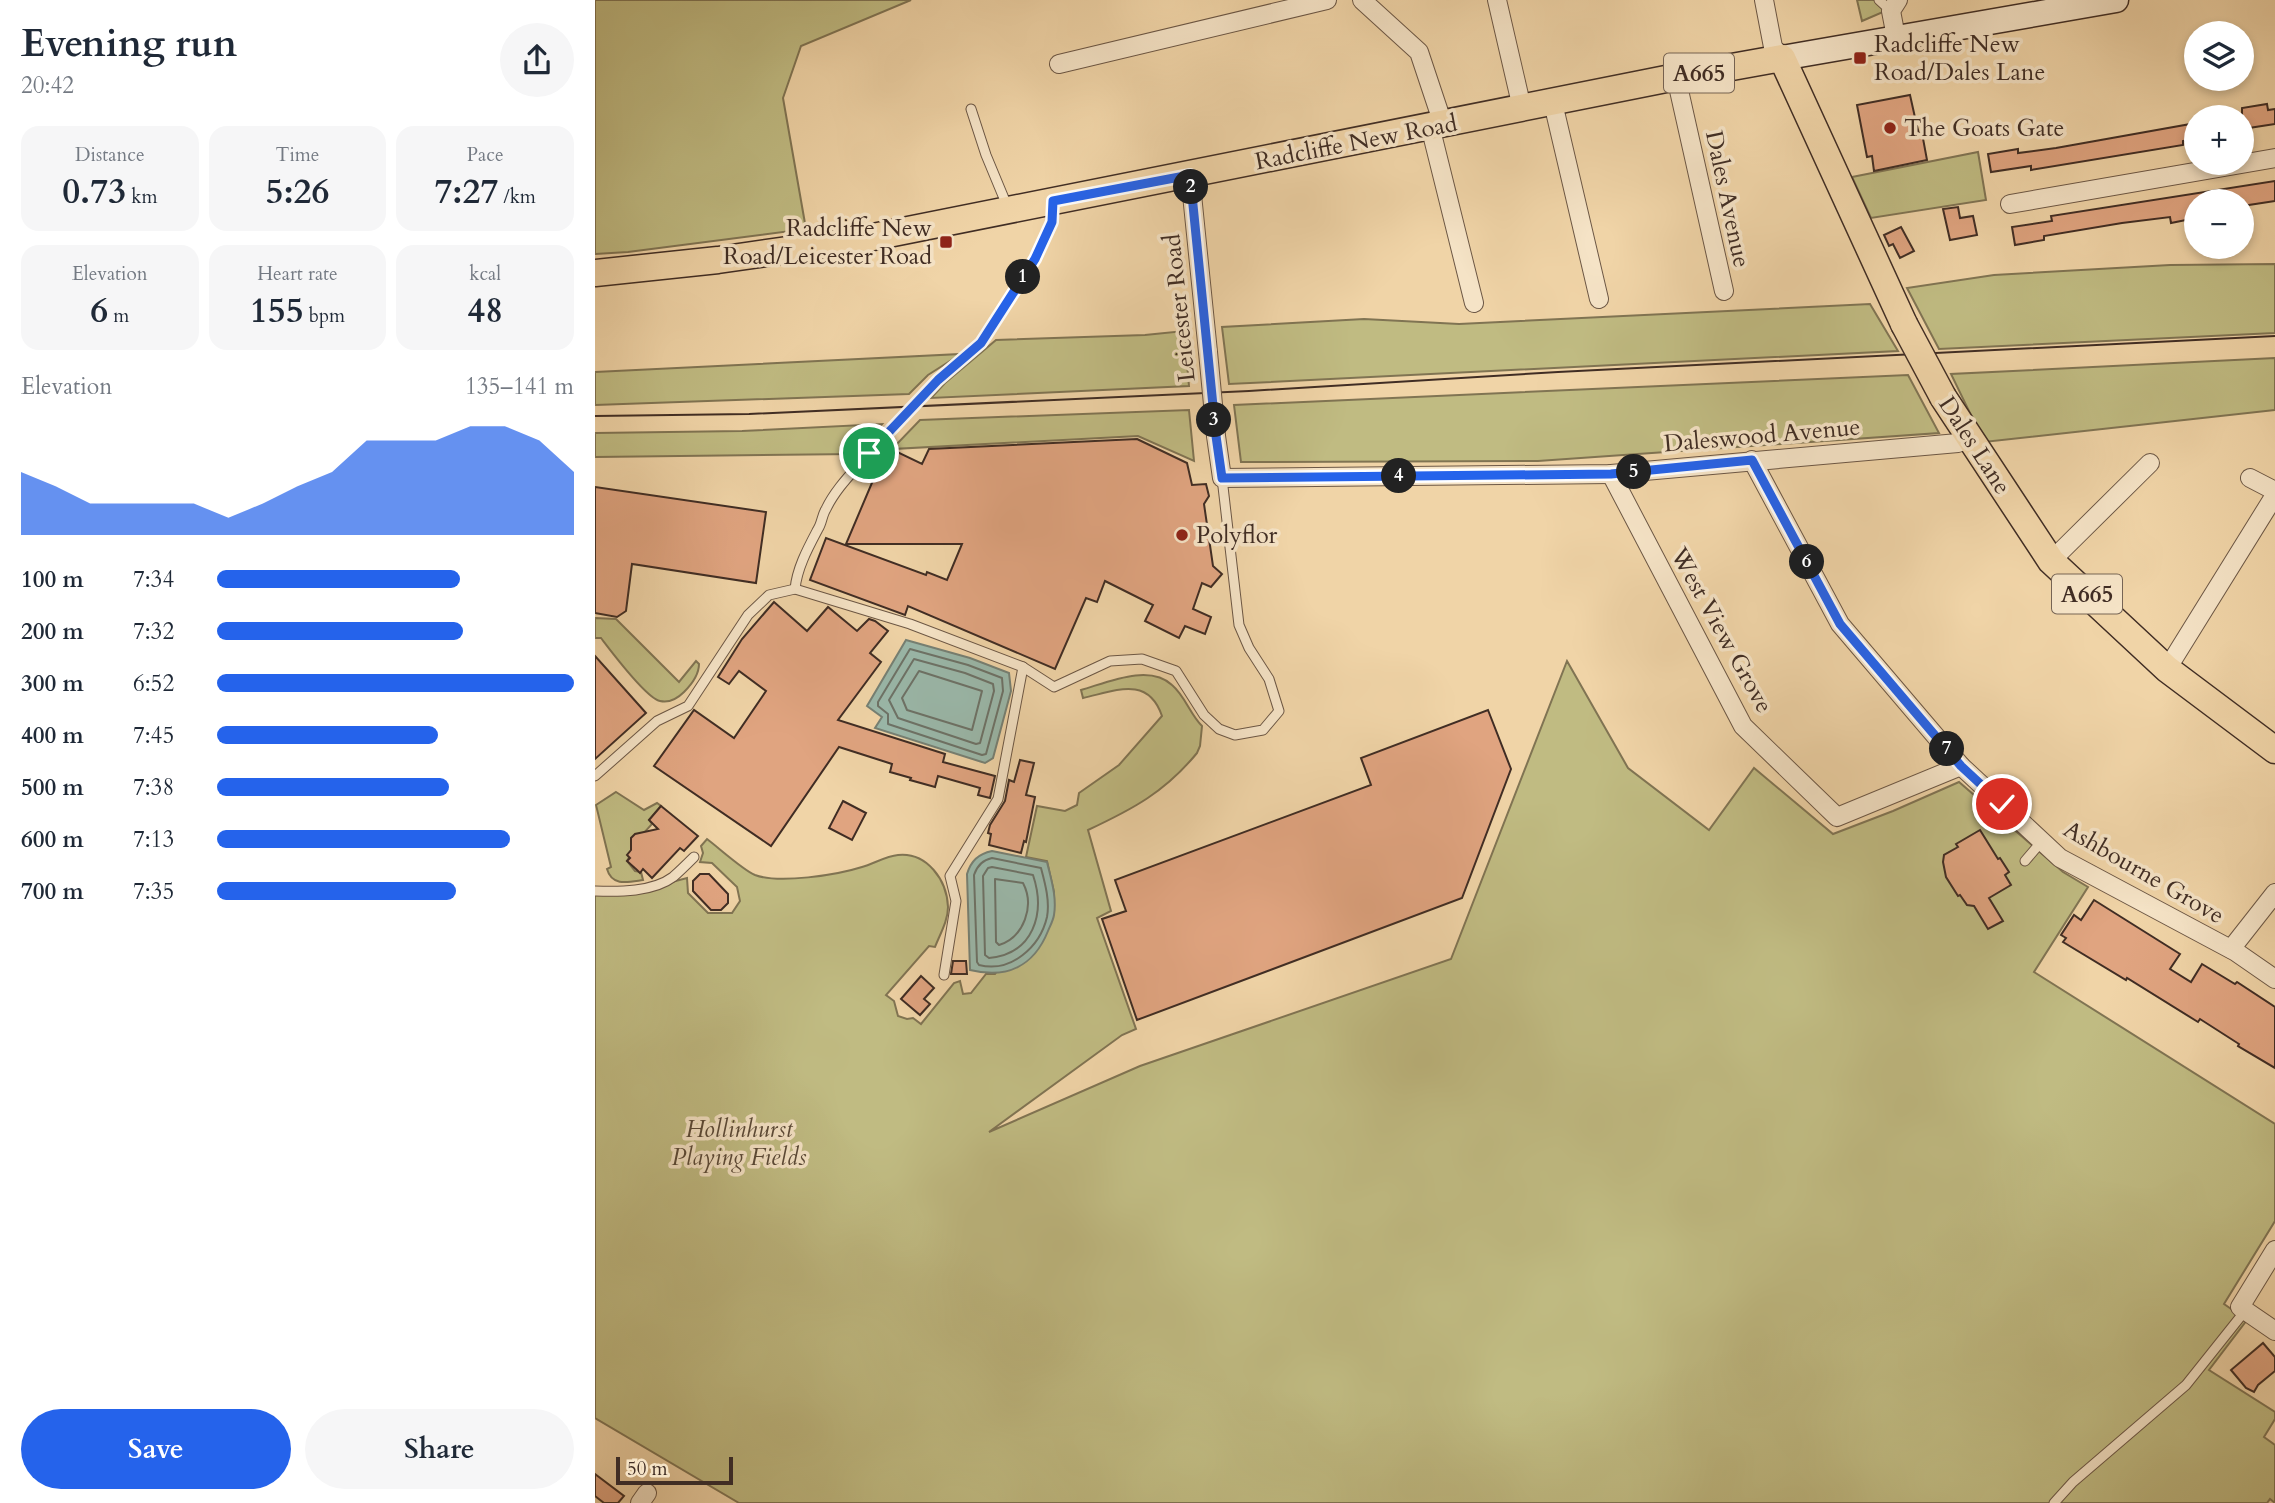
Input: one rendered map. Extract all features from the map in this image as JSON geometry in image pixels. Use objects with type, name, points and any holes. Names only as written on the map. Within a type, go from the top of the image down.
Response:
[{"type":"main road","name":"Radcliffe New Road","points":[[595,273],[718,260],[858,240],[1676,77],[2116,0]]},
{"type":"main road","name":"Dales Lane","points":[[1782,58],[1905,324],[1943,397],[2051,561],[2167,669],[2273,743]]},
{"type":"street","points":[[1059,64],[1327,0]]},
{"type":"street","points":[[1362,0],[1419,52],[1474,303]]},
{"type":"street","points":[[1497,0],[1522,108]]},
{"type":"street","points":[[1764,0],[1773,47],[1782,58]]},
{"type":"street","points":[[1889,4],[1896,37]]},
{"type":"street","name":"Dales Avenue","points":[[1676,77],[1724,291]]},
{"type":"street","points":[[1553,103],[1599,299]]},
{"type":"street","points":[[2010,204],[2275,158]]},
{"type":"street","name":"Leicester Road","points":[[1190,175],[1222,478]]},
{"type":"street","name":"Daleswood Avenue","points":[[1222,478],[1611,474],[1958,443],[1969,438]]},
{"type":"street","name":"Ashbourne Grove","points":[[1752,460],[1840,624],[1961,766],[2060,858],[2231,949],[2275,979]]},
{"type":"street","points":[[2051,561],[2150,463]]},
{"type":"street","name":"West View Grove","points":[[1611,474],[1743,726],[1837,817],[1961,766]]},
{"type":"street","points":[[2167,669],[2275,493],[2251,478]]},
{"type":"street","points":[[2231,949],[2275,893]]},
{"type":"street","points":[[2275,1250],[2243,1309],[2275,1331]]},
{"type":"lane","points":[[971,109],[986,155],[1009,210]]},
{"type":"lane","points":[[795,589],[807,550],[825,510],[838,490],[938,380],[981,343],[1035,259],[1052,222],[1053,201]]},
{"type":"lane","points":[[595,776],[657,721],[688,706],[748,615],[769,595],[795,589],[910,624],[1023,667],[1054,687],[1110,661],[1142,659],[1176,671],[1204,715],[1219,729],[1235,735],[1263,730],[1279,711],[1269,679],[1249,648],[1239,625],[1222,478]]},
{"type":"lane","points":[[944,975],[956,901],[950,876],[998,799],[1023,667]]},
{"type":"lane","points":[[2025,861],[2042,841]]},
{"type":"lane","points":[[595,891],[623,892],[664,882],[694,857]]},
{"type":"lane","points":[[2054,1503],[2073,1482],[2186,1385],[2243,1309]]},
{"type":"green space","points":[[595,0],[911,0],[801,46],[783,98],[806,229],[595,254]]},
{"type":"green space","points":[[1857,0],[1887,0],[1890,9],[1862,21]]},
{"type":"green space","points":[[1978,152],[1986,200],[1871,218],[1852,177]]},
{"type":"green space","points":[[2275,264],[2275,333],[1939,349],[1907,288],[1994,275],[2170,265]]},
{"type":"green space","points":[[1870,304],[1898,351],[1229,384],[1222,327],[1364,319],[1459,324]]},
{"type":"green space","points":[[1184,331],[1189,386],[931,398],[996,340],[1145,335]]},
{"type":"green space","points":[[961,354],[928,375],[909,394],[595,405],[595,372]]},
{"type":"green space","points":[[2275,358],[2275,410],[1984,442],[1951,374]]},
{"type":"green space","points":[[1908,375],[1939,433],[1538,461],[1241,462],[1234,405]]},
{"type":"green space","points":[[1189,410],[1194,461],[1138,436],[892,449],[920,420]]},
{"type":"green space","points":[[882,424],[855,454],[595,457],[595,433],[742,431]]},
{"type":"green space","points":[[595,618],[616,619],[679,682],[696,661],[699,668],[695,679],[684,692],[673,699],[660,701],[654,698],[629,673],[601,638],[595,638]]},
{"type":"green space","name":"Hollinhurst Playing Fields","points":[[1567,661],[1628,768],[1709,830],[1754,768],[1833,834],[1959,782],[2063,872],[2088,887],[2034,972],[2275,1124],[2275,1221],[2224,1304],[2247,1320],[2209,1370],[2275,1412],[2275,1419],[2264,1437],[2275,1445],[2275,1503],[2270,1499],[2267,1503],[739,1503],[595,1418],[595,893],[626,894],[687,878],[688,893],[708,913],[732,913],[740,901],[737,887],[712,863],[700,862],[703,853],[701,846],[707,839],[744,869],[765,878],[793,879],[823,875],[866,866],[898,855],[918,858],[933,870],[944,887],[947,917],[935,947],[929,946],[886,995],[894,1001],[898,1016],[913,1018],[921,1024],[954,983],[960,981],[963,994],[971,993],[986,974],[995,974],[1054,892],[1047,861],[1026,857],[1037,806],[1065,811],[1077,805],[1079,793],[1119,765],[1162,716],[1156,703],[1139,690],[1118,690],[1083,698],[1081,690],[1140,675],[1163,679],[1177,689],[1202,726],[1197,753],[1160,789],[1120,815],[1088,830],[1111,911],[1097,918],[1136,1029],[1122,1035],[989,1132],[1140,1066],[1451,959]]},
{"type":"green space","points":[[616,792],[644,810],[657,803],[661,806],[649,820],[652,824],[642,835],[627,861],[635,871],[641,872],[643,880],[617,881],[609,875],[607,869],[611,867],[596,805]]},
{"type":"water","points":[[906,640],[970,658],[1009,673],[1011,691],[993,758],[985,763],[875,728],[882,717],[867,706]]},
{"type":"water","points":[[992,851],[1047,862],[1055,902],[1052,921],[1035,953],[1018,967],[996,973],[970,970],[967,874],[976,859]]},
{"type":"building","name":"The Goats Gate","points":[[1910,95],[1927,160],[1874,171],[1872,156],[1867,157],[1857,105]]},
{"type":"building","points":[[2267,104],[2268,110],[2275,109],[2275,124],[2254,127],[2254,106]]},
{"type":"building","points":[[2184,125],[2183,145],[2031,170],[2031,166],[1991,172],[1988,154],[2018,149],[2018,153]]},
{"type":"building","points":[[2275,181],[2275,201],[2254,204],[2254,189],[2224,189]]},
{"type":"building","points":[[2184,195],[2184,220],[2171,223],[2170,217],[2122,223],[2044,236],[2044,240],[2015,245],[2012,227],[2052,221],[2051,216]]},
{"type":"building","points":[[1958,207],[1960,218],[1973,216],[1977,235],[1950,240],[1943,209]]},
{"type":"building","points":[[1901,227],[1914,251],[1900,258],[1893,244],[1889,246],[1884,235]]},
{"type":"building","points":[[1137,439],[1187,463],[1192,485],[1206,484],[1209,496],[1204,504],[1213,566],[1222,574],[1211,587],[1202,583],[1193,609],[1211,617],[1205,634],[1185,626],[1179,638],[1145,621],[1153,605],[1105,581],[1097,602],[1086,598],[1055,669],[908,606],[905,615],[810,580],[826,538],[926,575],[927,572],[947,580],[962,544],[846,544],[877,471],[874,470],[881,454],[885,455],[889,448],[922,464],[929,449]]},
{"type":"building","points":[[595,487],[766,512],[756,583],[632,564],[626,611],[617,617],[595,613]]},
{"type":"building","points":[[774,602],[807,631],[828,607],[857,631],[869,619],[888,631],[870,653],[881,662],[838,720],[945,754],[943,762],[995,776],[990,798],[978,795],[980,788],[938,776],[935,787],[910,780],[911,778],[890,772],[892,764],[839,747],[771,846],[654,766],[694,710],[734,738],[766,691],[739,671],[729,684],[718,677],[742,639]]},
{"type":"building","points":[[595,656],[646,713],[595,759]]},
{"type":"building","points":[[1488,710],[1511,769],[1462,898],[1137,1020],[1102,919],[1126,911],[1115,880],[1371,785],[1361,758]]},
{"type":"building","points":[[1020,760],[1034,763],[1026,795],[1035,797],[1026,842],[1024,841],[1021,853],[989,845],[991,834],[988,833],[1005,801],[1009,780],[1014,782]]},
{"type":"building","points":[[843,801],[866,813],[852,840],[829,828]]},
{"type":"building","points":[[661,806],[698,836],[684,851],[680,848],[652,878],[643,869],[640,873],[627,861],[630,858],[627,855],[631,850],[631,838],[635,834],[658,829],[649,820]]},
{"type":"building","points":[[1980,830],[2009,872],[2005,875],[2011,885],[1989,898],[2003,921],[1988,929],[1974,906],[1967,905],[1960,895],[1958,896],[1946,877],[1943,862],[1944,855],[1958,847],[1956,844]]},
{"type":"building","points":[[700,874],[709,874],[728,894],[728,903],[721,910],[711,910],[693,891],[693,881]]},
{"type":"building","points":[[2094,900],[2180,954],[2170,969],[2191,982],[2202,964],[2235,984],[2237,982],[2275,1007],[2275,1068],[2200,1019],[2198,1022],[2063,942],[2066,938],[2061,935],[2074,915],[2081,920]]},
{"type":"building","points":[[953,961],[966,961],[967,974],[951,974]]},
{"type":"building","points":[[921,976],[934,988],[924,999],[930,1004],[920,1015],[901,999]]},
{"type":"building","points":[[2263,1343],[2275,1357],[2275,1371],[2258,1385],[2254,1392],[2246,1388],[2231,1370]]},
{"type":"building","points":[[595,1474],[624,1496],[618,1503],[604,1503],[595,1496]]},
{"type":"tram line","points":[[595,416],[749,414],[1249,391],[1558,372],[2275,336]]},
{"type":"place","name":"Radcliffe New Road/Dales Lane","points":[[1860,58]]},
{"type":"place","name":"The Goats Gate","points":[[1890,128]]},
{"type":"place","name":"Radcliffe New Road/Leicester Road","points":[[946,242]]},
{"type":"place","name":"Polyflor","points":[[1182,535]]},
{"type":"route","points":[[869,453],[938,380],[981,343],[1035,259],[1052,222],[1053,201],[1190,175],[1222,478],[1611,474],[1752,460],[1840,624],[1961,766],[2002,804]]}]
